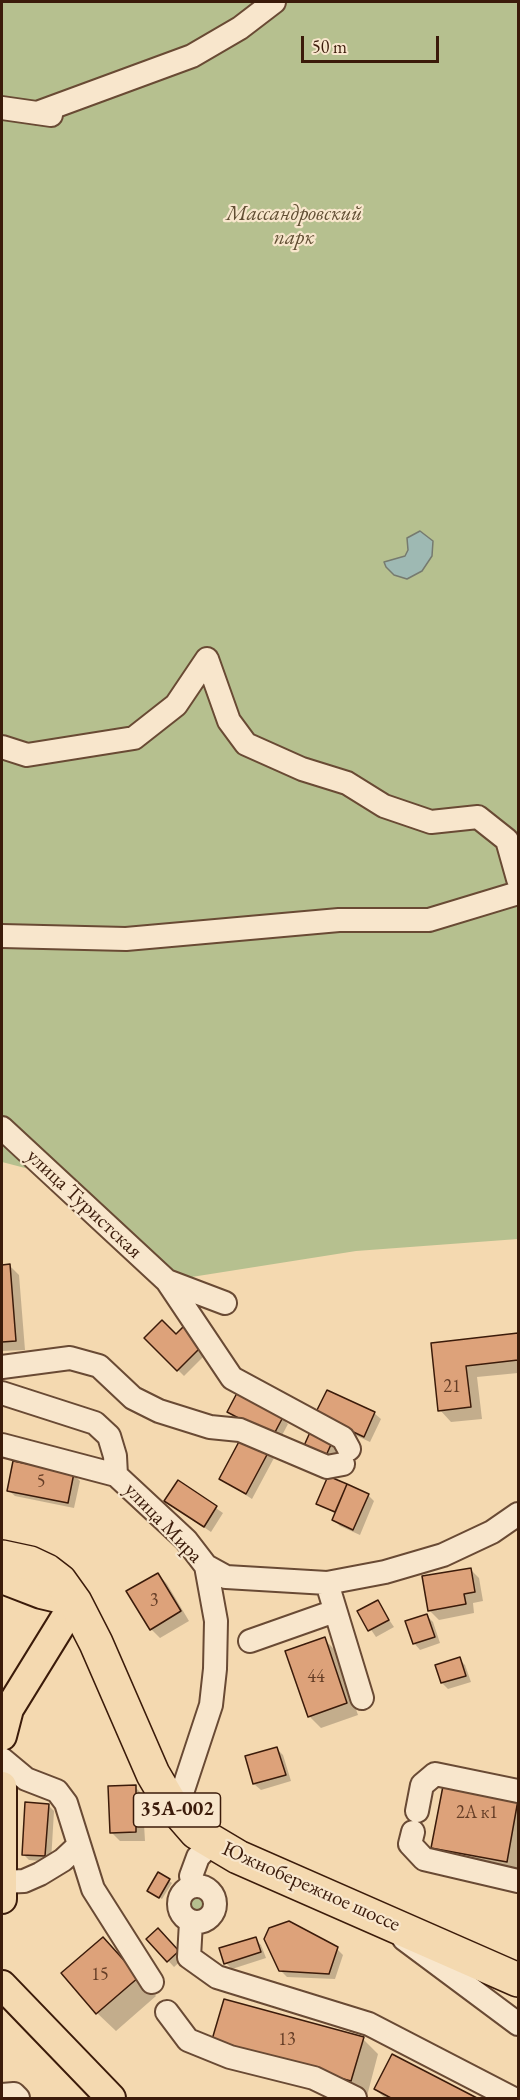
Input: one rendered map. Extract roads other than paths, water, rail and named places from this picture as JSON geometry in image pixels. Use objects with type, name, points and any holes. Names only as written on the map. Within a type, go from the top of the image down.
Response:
[{"type":"highway","name":"Южнобережное шоссе","points":[[2,1545],[38,1555],[70,1579],[86,1599],[162,1764],[182,1793],[210,1823],[247,1845],[519,1963]]},
{"type":"highway","name":"Южнобережное шоссе","points":[[2,1557],[30,1563],[47,1571],[60,1581],[75,1602],[96,1643],[153,1774],[169,1801],[196,1832],[229,1853],[519,1980]]},
{"type":"main road","points":[[2,1579],[41,1594],[75,1602],[9,1709],[2,1736]]},
{"type":"main road","points":[[2,1786],[2,1890]]},
{"type":"main road","points":[[2,1985],[111,2098]]},
{"type":"street","points":[[2,108],[44,114],[192,56],[240,28],[274,2]]},
{"type":"street","points":[[2,747],[27,755],[134,738],[176,705],[207,659],[229,721],[246,744],[302,769],[347,783],[384,806],[431,822],[478,817],[507,840],[519,879]]},
{"type":"street","points":[[2,936],[126,939],[339,920],[429,920],[519,893]]},
{"type":"street","name":"улица Туристская","points":[[2,1128],[166,1281]]},
{"type":"street","points":[[166,1281],[225,1303]]},
{"type":"street","points":[[2,1367],[70,1358],[99,1366],[133,1398],[159,1410],[210,1427],[240,1430],[327,1467],[346,1456],[343,1438],[232,1378],[166,1281]]},
{"type":"street","points":[[2,1393],[95,1423],[109,1436],[115,1456],[116,1475]]},
{"type":"street","name":"улица Мира","points":[[2,1445],[116,1475],[186,1540],[206,1566],[216,1622],[215,1669],[211,1705],[182,1793]]},
{"type":"street","points":[[206,1566],[226,1577],[327,1583],[385,1572],[443,1555],[492,1532],[519,1514]]},
{"type":"street","points":[[327,1583],[362,1698]]},
{"type":"street","points":[[250,1641],[335,1611]]},
{"type":"street","points":[[2,1759],[26,1779],[57,1791],[66,1803],[93,1889],[152,1982]]},
{"type":"street","points":[[519,1791],[435,1774],[422,1785],[410,1844],[424,1859],[519,1881]]},
{"type":"street","points":[[213,1842],[198,1857],[191,1876],[194,1886],[183,1892],[178,1903],[181,1915],[191,1922],[189,1957],[217,1977],[369,2024],[512,2098]]},
{"type":"street","points":[[2,1890],[40,1874],[63,1860],[79,1845]]},
{"type":"street","points":[[379,1918],[430,1961],[519,2024]]},
{"type":"street","points":[[166,2012],[188,2040],[230,2057],[314,2078],[355,2098]]},
{"type":"street","points":[[2,2095],[14,2094],[18,2098]]},
{"type":"water","points":[[420,531],[433,541],[432,556],[422,571],[407,579],[394,575],[384,562],[405,556],[408,550],[407,538]]},
{"type":"park label","name":"Массандровский парк","points":[[294,226]]}]
